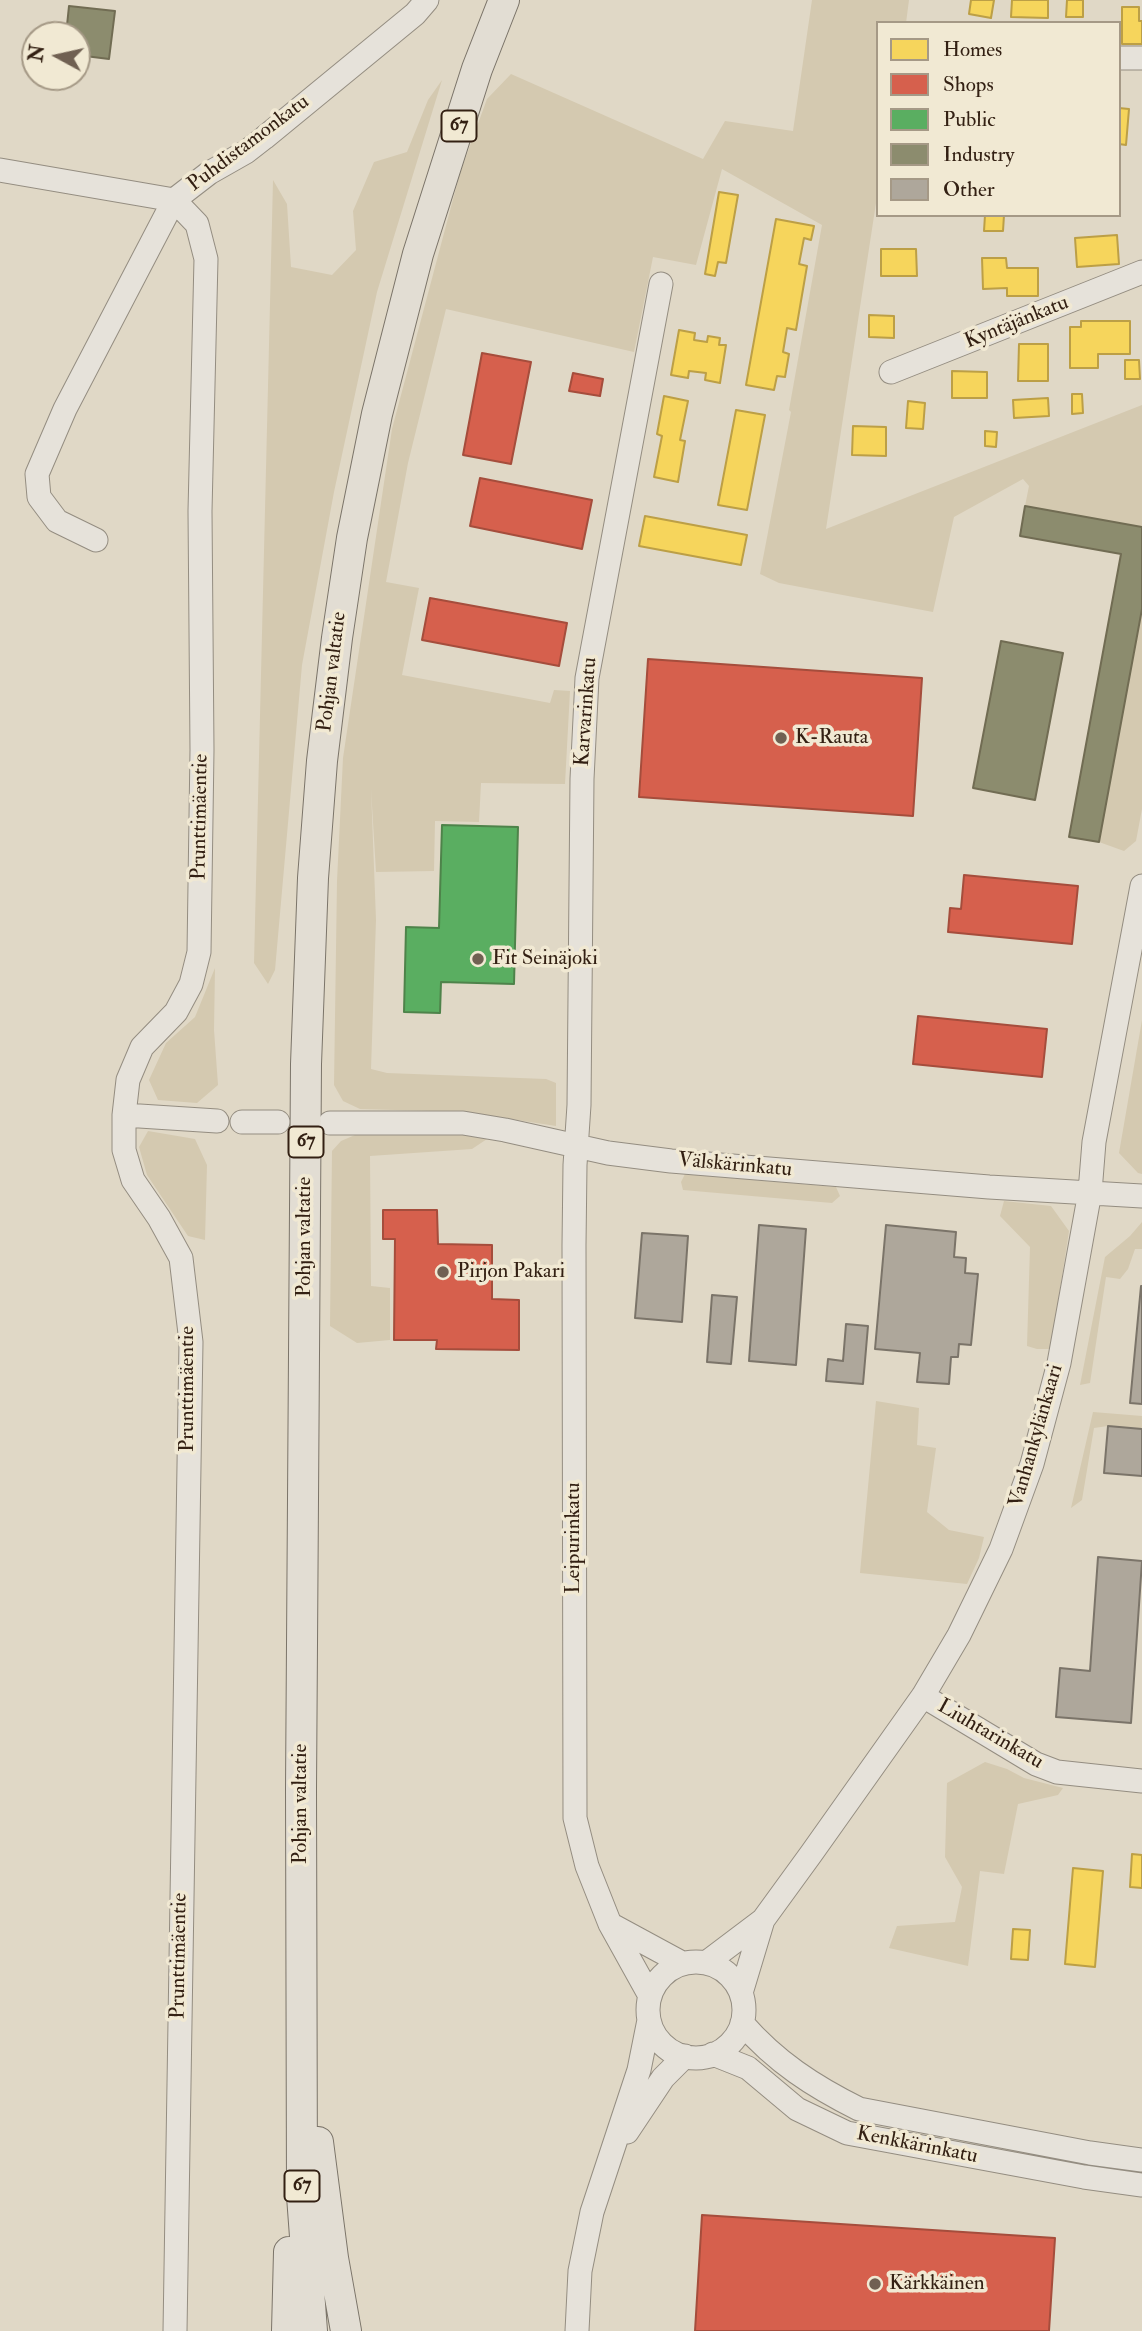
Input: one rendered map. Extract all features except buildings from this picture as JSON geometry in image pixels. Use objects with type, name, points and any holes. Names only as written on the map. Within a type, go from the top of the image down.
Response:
[{"type":"main road","name":"Pohjan valtatie","points":[[312,2331],[302,2196],[301,1788],[306,1064],[313,878],[322,761],[344,588],[377,414],[418,254],[477,69],[504,0]]},
{"type":"main road","points":[[287,2331],[290,2209],[302,2054]]},
{"type":"main road","points":[[302,2054],[313,2095],[332,2258],[346,2331]]},
{"type":"street","name":"Puhdistamonkatu","points":[[0,170],[174,200],[209,173],[246,152],[264,138],[415,14],[427,0]]},
{"type":"street","points":[[1121,58],[1142,58]]},
{"type":"street","points":[[96,540],[57,521],[39,496],[37,474],[65,409],[174,200]]},
{"type":"street","name":"Prunttimäentie","points":[[174,200],[197,224],[206,259],[200,511],[202,750],[199,952],[191,984],[176,1012],[142,1047],[128,1080],[124,1150],[133,1180],[159,1218],[181,1258],[191,1342],[175,2331]]},
{"type":"street","name":"Kyntäjänkatu","points":[[891,372],[1142,272]]},
{"type":"street","name":"Karvarinkatu","points":[[576,1147],[579,1105],[582,779],[587,678],[661,284]]},
{"type":"street","name":"Vanhankylänkaari","points":[[706,1963],[763,1920],[923,1696],[985,1586],[1006,1536],[1032,1464],[1059,1363],[1090,1192],[1094,1142],[1142,886]]},
{"type":"street","points":[[124,1115],[217,1121]]},
{"type":"street","points":[[243,1122],[278,1122]]},
{"type":"street","name":"Välskärinkatu","points":[[330,1124],[463,1124],[505,1130],[576,1147],[671,1161],[989,1187],[1142,1196]]},
{"type":"street","name":"Leipurinkatu","points":[[576,1147],[575,1818],[587,1866],[610,1924],[650,1996]]},
{"type":"street","name":"Liuhtarinkatu","points":[[923,1696],[1036,1763],[1057,1772],[1142,1781]]},
{"type":"street","name":"Vanhankylänkaari","points":[[741,1993],[763,1920]]},
{"type":"street","points":[[610,1924],[682,1963]]},
{"type":"street","points":[[577,2331],[580,2271],[592,2212],[639,2070],[649,2020],[650,1996],[656,1982],[668,1970],[682,1963],[706,1963],[721,1969],[733,1979],[741,1993],[742,2022],[731,2041],[713,2054],[699,2058],[672,2052],[653,2033],[649,2020]]},
{"type":"street","name":"Kenkkärinkatu","points":[[742,2022],[764,2048],[798,2074],[859,2109],[1090,2153],[1142,2160]]},
{"type":"street","name":"Kenkkärinkatu","points":[[713,2054],[748,2068],[797,2109],[847,2133],[1142,2185]]},
{"type":"street","points":[[614,2152],[663,2078],[685,2056]]},
{"type":"shaded area","points":[[812,0],[909,0],[906,21],[876,21],[876,203],[826,529],[1142,405],[1142,527],[1025,506],[1029,486],[1023,479],[954,517],[933,612],[779,583],[760,574],[791,412],[789,410],[822,225],[722,169],[696,265],[653,257],[634,352],[446,309],[408,463],[386,582],[419,588],[402,675],[550,703],[554,690],[570,691],[565,784],[481,783],[479,822],[435,821],[434,871],[376,872],[371,789],[376,920],[371,1069],[387,1073],[546,1079],[556,1083],[556,1126],[465,1112],[360,1109],[343,1101],[334,1085],[337,881],[343,758],[392,429],[460,173],[487,99],[511,74],[703,159],[725,121],[793,131]]},
{"type":"shaded area","points":[[442,80],[377,292],[334,492],[302,665],[275,970],[268,984],[254,963],[273,180],[287,204],[291,267],[332,275],[356,250],[353,211],[374,162],[407,152],[428,100]]},
{"type":"shaded area","points":[[1142,609],[1142,809],[1136,841],[1124,851],[1099,842]]},
{"type":"shaded area","points":[[215,968],[214,1030],[218,1085],[197,1103],[158,1100],[149,1080],[166,1043],[195,1017]]},
{"type":"shaded area","points":[[1142,1020],[1142,1174],[1119,1153]]},
{"type":"shaded area","points":[[148,1131],[195,1139],[207,1165],[205,1240],[188,1236],[147,1175],[139,1147]]},
{"type":"shaded area","points":[[362,1132],[458,1134],[487,1139],[472,1149],[370,1156],[371,1286],[390,1288],[390,1340],[357,1343],[330,1326],[332,1151],[341,1141]]},
{"type":"shaded area","points":[[685,1174],[836,1187],[840,1196],[832,1203],[683,1190],[681,1182]]},
{"type":"shaded area","points":[[1004,1201],[1051,1206],[1069,1231],[1051,1349],[1027,1346],[1030,1247],[1000,1216]]},
{"type":"shaded area","points":[[1142,1222],[1142,1249],[1135,1249],[1128,1269],[1120,1279],[1106,1277],[1090,1383],[1080,1385],[1105,1257]]},
{"type":"shaded area","points":[[876,1401],[919,1408],[917,1445],[936,1448],[927,1512],[949,1530],[984,1537],[979,1558],[967,1584],[860,1573]]},
{"type":"shaded area","points":[[1093,1412],[1142,1416],[1142,1429],[1108,1426],[1094,1428],[1082,1500],[1071,1508]]},
{"type":"shaded area","points":[[985,1762],[1024,1778],[1063,1788],[1058,1795],[1018,1804],[1004,1874],[980,1871],[968,1966],[889,1948],[897,1926],[955,1922],[962,1887],[945,1857],[947,1783]]},
{"type":"place","name":"K-Rauta","points":[[781,738]]},
{"type":"place","name":"Fit Seinäjoki","points":[[478,959]]},
{"type":"place","name":"Pirjon Pakari","points":[[443,1272]]},
{"type":"place","name":"Kärkkäinen","points":[[875,2284]]}]
